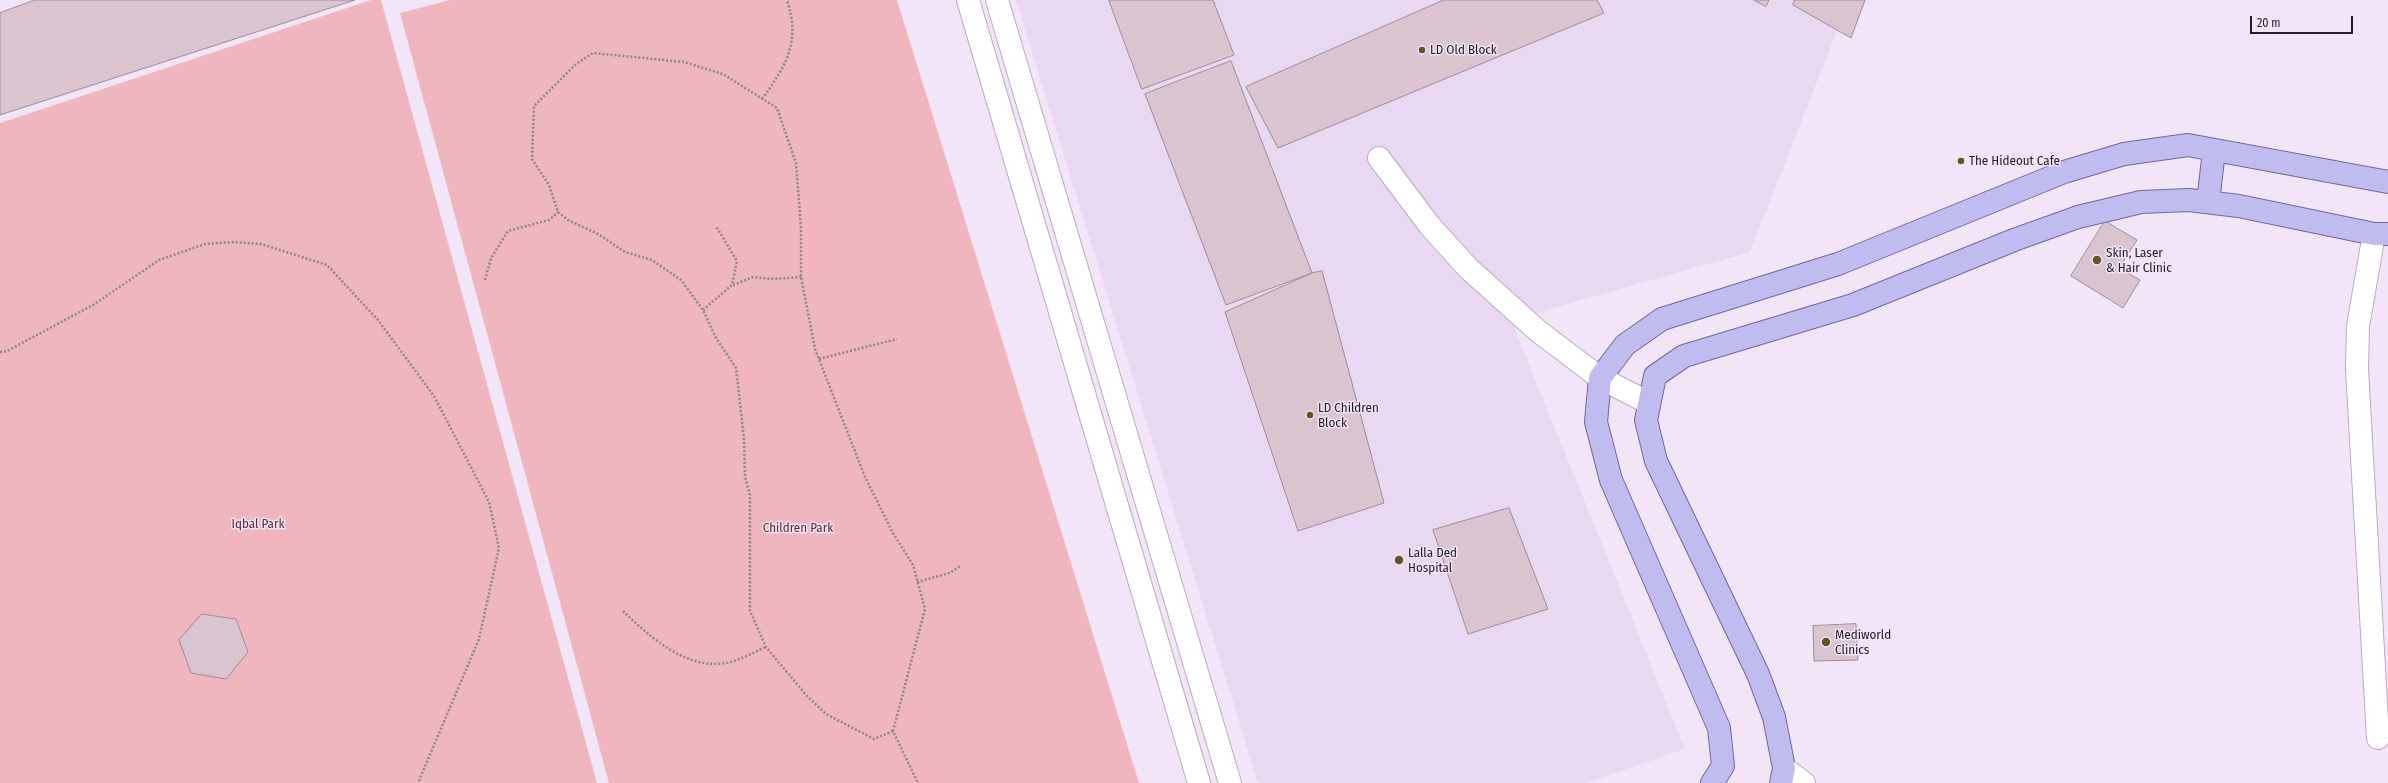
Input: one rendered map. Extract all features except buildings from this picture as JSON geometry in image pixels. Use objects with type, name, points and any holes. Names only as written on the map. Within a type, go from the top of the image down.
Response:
[{"type":"main road","points":[[1712,783],[1723,766],[1719,728],[1611,480],[1596,422],[1600,378],[1625,345],[1662,319],[1838,264],[2064,172],[2124,154],[2188,146],[2388,182]]},
{"type":"main road","points":[[2208,202],[2214,151]]},
{"type":"main road","points":[[1782,776],[1774,717],[1758,674],[1656,461],[1646,420],[1656,376],[1684,356],[1853,305],[2014,240],[2078,217],[2141,202],[2189,200],[2239,206],[2381,234]]},
{"type":"street","points":[[968,0],[1200,783]]},
{"type":"street","points":[[997,0],[1230,783]]},
{"type":"street","points":[[1380,158],[1430,226],[1468,268],[1538,331],[1600,378],[1649,403]]},
{"type":"street","points":[[2378,738],[2357,369],[2358,326],[2381,234]]},
{"type":"street","points":[[1782,776],[1804,783]]},
{"type":"path","points":[[762,99],[782,72],[790,54],[793,31],[787,0]]},
{"type":"path","points":[[893,731],[874,739],[826,714],[801,690],[766,647],[750,611],[750,495],[745,477],[744,439],[736,368],[716,338],[703,310],[681,280],[652,260],[625,252],[598,234],[568,220],[558,212],[549,185],[532,159],[534,106],[576,64],[593,53],[684,62],[723,74],[777,108],[796,162],[801,228],[801,277],[819,359],[865,477],[893,533],[913,565],[925,609],[893,731],[918,783]]},
{"type":"path","points":[[485,280],[491,258],[508,231],[549,220],[558,212]]},
{"type":"path","points":[[716,226],[737,261],[732,285]]},
{"type":"path","points":[[0,352],[7,351],[93,305],[159,260],[205,244],[234,242],[261,244],[326,265],[378,320],[434,396],[489,502],[499,548],[479,639],[418,783]]},
{"type":"path","points":[[703,310],[732,285],[753,277],[771,279],[801,277]]},
{"type":"path","points":[[819,359],[897,339]]},
{"type":"path","points":[[917,582],[950,573],[960,566]]},
{"type":"path","points":[[623,611],[640,627],[668,649],[707,665],[728,663],[766,647]]},
{"type":"shaded area","name":"Lalla Ded Hospital","points":[[1016,0],[1849,0],[1750,252],[1511,320],[1685,749],[1585,783],[1258,783]]},
{"type":"green space","name":"Iqbal Park","points":[[371,0],[381,0],[597,783],[0,783],[0,123]]},
{"type":"green space","name":"Children Park","points":[[450,0],[897,0],[1139,783],[609,783],[400,13]]},
{"type":"place","name":"LD Old Block","points":[[1422,50]]},
{"type":"place","name":"The Hideout Cafe","points":[[1961,161]]},
{"type":"place","name":"Skin, Laser & Hair Clinic","points":[[2097,260]]},
{"type":"place","name":"LD Children Block","points":[[1310,415]]},
{"type":"place","name":"Lalla Ded Hospital","points":[[1399,560]]},
{"type":"place","name":"Mediworld Clinics","points":[[1826,642]]}]
